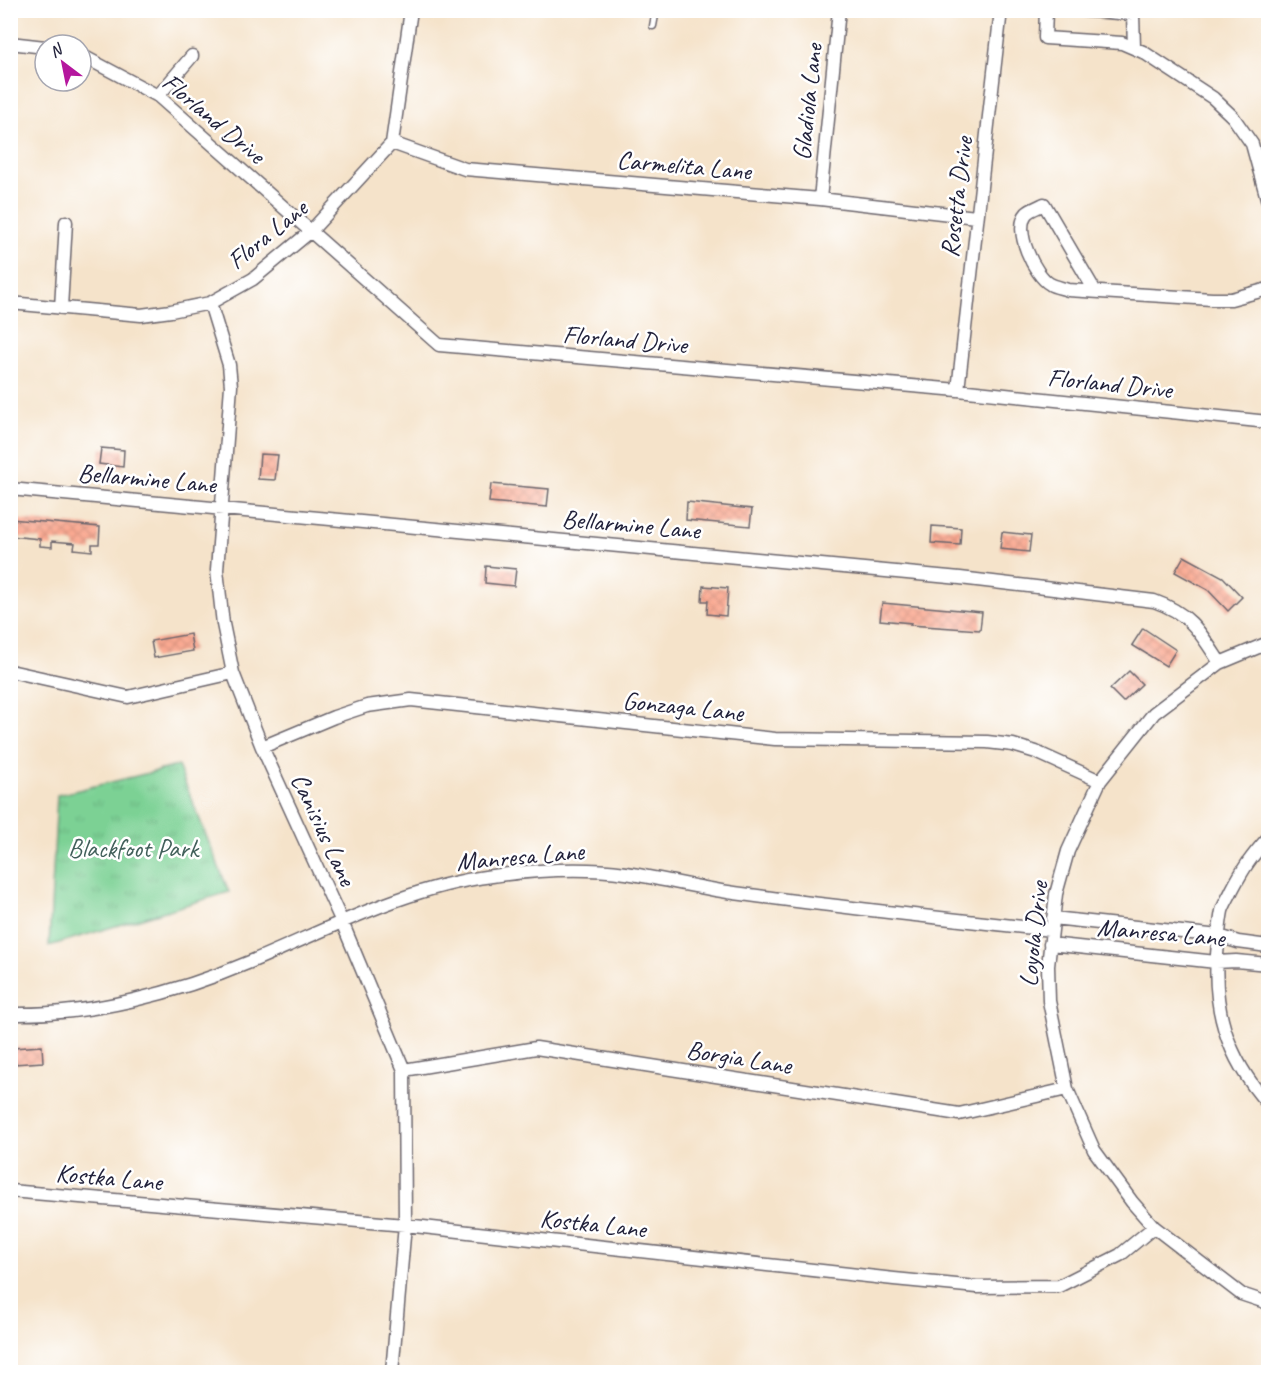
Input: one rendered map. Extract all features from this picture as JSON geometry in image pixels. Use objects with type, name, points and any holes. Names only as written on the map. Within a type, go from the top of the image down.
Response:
[{"type":"street","points":[[392,143],[411,10]]},
{"type":"street","name":"Gladiola Lane","points":[[820,199],[839,10]]},
{"type":"street","name":"Rosetta Drive","points":[[958,390],[1001,10]]},
{"type":"street","points":[[1046,10],[1045,38],[1122,43],[1143,52],[1213,98],[1233,117],[1252,144],[1269,202]]},
{"type":"street","points":[[1075,10],[1133,14],[1134,48]]},
{"type":"street","points":[[10,43],[33,45]]},
{"type":"street","points":[[158,96],[192,56]]},
{"type":"street","name":"Florland Drive","points":[[93,61],[158,96],[439,345],[958,390],[1269,422]]},
{"type":"street","name":"Carmelita Lane","points":[[392,143],[465,169],[820,199],[976,217]]},
{"type":"street","name":"Flora Lane","points":[[10,303],[141,315],[210,303],[253,279],[311,231],[392,143]]},
{"type":"street","points":[[1095,291],[1044,204],[1027,213],[1022,225],[1022,239],[1033,263],[1048,284],[1068,290],[1212,300],[1231,299],[1269,289]]},
{"type":"street","points":[[61,308],[66,222]]},
{"type":"street","name":"Canisius Lane","points":[[210,303],[229,364],[231,386],[217,570],[223,624],[233,673],[262,747],[342,922],[404,1070],[405,1225],[392,1372]]},
{"type":"street","name":"Bellarmine Lane","points":[[10,489],[960,578],[1154,601],[1173,608],[1198,628],[1220,663]]},
{"type":"street","name":"Loyola Drive","points":[[1269,643],[1220,663],[1154,713],[1100,781],[1068,851],[1056,894],[1050,944],[1049,1001],[1067,1089],[1094,1150],[1132,1202],[1154,1227],[1241,1294],[1269,1303]]},
{"type":"street","points":[[10,671],[128,697],[233,673]]},
{"type":"street","name":"Gonzaga Lane","points":[[262,747],[367,706],[411,700],[775,739],[987,742],[1014,745],[1036,752],[1100,781]]},
{"type":"street","points":[[1269,838],[1245,863],[1223,910],[1216,962],[1218,1004],[1224,1032],[1253,1087],[1269,1104]]},
{"type":"street","name":"Manresa Lane","points":[[10,1014],[32,1015],[84,1010],[171,991],[247,964],[409,894],[451,883],[492,876],[556,870],[623,873],[759,896],[1052,924],[1219,936],[1238,942],[1269,946]]},
{"type":"street","name":"Manresa Lane","points":[[1050,944],[1216,962],[1269,964]]},
{"type":"street","name":"Borgia Lane","points":[[404,1070],[536,1048],[959,1114],[1067,1089]]},
{"type":"street","name":"Kostka Lane","points":[[10,1191],[405,1225],[977,1287],[1059,1286],[1120,1255],[1154,1227]]},
{"type":"lane","points":[[653,26],[656,10]]},
{"type":"green space","name":"Blackfoot Park","points":[[178,766],[229,892],[49,946],[57,795]]},
{"type":"building","points":[[101,448],[124,450],[123,467],[99,464]]},
{"type":"building","points":[[260,454],[278,455],[275,480],[258,479]]},
{"type":"building","points":[[491,484],[549,489],[547,507],[489,502]]},
{"type":"building","points":[[687,502],[752,509],[750,526],[686,520]]},
{"type":"building","points":[[10,519],[100,527],[99,544],[92,544],[92,551],[74,549],[75,543],[52,541],[52,547],[40,546],[40,539],[10,536]]},
{"type":"building","points":[[932,526],[961,528],[960,545],[931,543]]},
{"type":"building","points":[[1002,532],[1031,535],[1029,552],[1000,549]]},
{"type":"building","points":[[1184,556],[1223,577],[1242,597],[1228,611],[1208,590],[1175,572]]},
{"type":"building","points":[[486,566],[516,569],[514,586],[485,583]]},
{"type":"building","points":[[703,586],[728,588],[726,616],[707,614],[708,601],[702,601]]},
{"type":"building","points":[[882,603],[982,612],[980,630],[910,625],[911,623],[880,620]]},
{"type":"building","points":[[1143,628],[1176,650],[1166,666],[1132,645]]},
{"type":"building","points":[[190,634],[193,651],[154,658],[151,641]]},
{"type":"building","points":[[1129,671],[1142,684],[1123,702],[1110,689]]},
{"type":"building","points":[[42,1046],[43,1062],[14,1064],[13,1048]]}]
